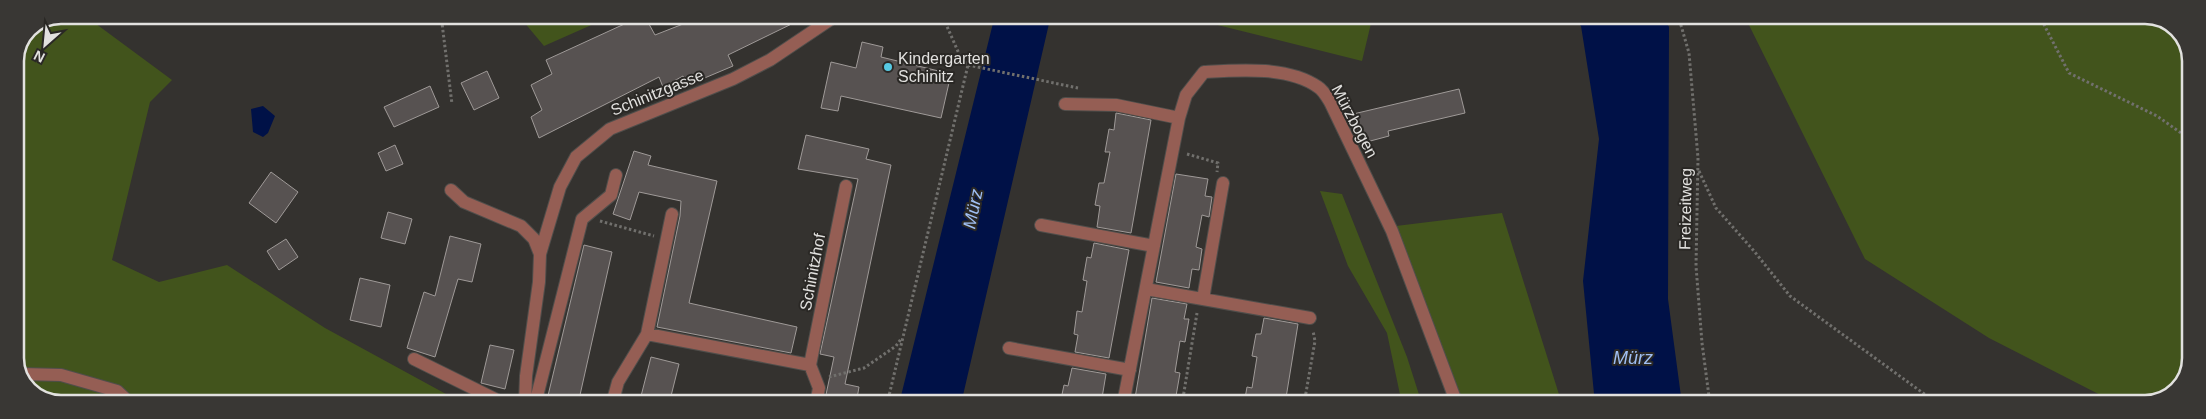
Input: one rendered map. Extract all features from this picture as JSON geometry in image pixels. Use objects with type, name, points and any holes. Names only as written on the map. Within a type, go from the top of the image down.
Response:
[{"type":"street","name":"Schinitzgasse","points":[[525,395],[539,282],[540,254],[560,187],[576,157],[610,129],[732,79],[770,60],[824,24]]},
{"type":"street","name":"Mürzbogen","points":[[1125,395],[1179,118],[1186,94],[1204,72],[1245,69],[1268,71],[1300,78],[1320,87],[1330,102],[1392,231],[1454,395]]},
{"type":"street","points":[[1065,104],[1116,105],[1179,118]]},
{"type":"street","points":[[538,395],[582,219],[611,195],[616,175]]},
{"type":"street","points":[[1201,299],[1223,182]]},
{"type":"street","name":"Schinitzhof","points":[[810,365],[846,186]]},
{"type":"street","points":[[451,190],[464,202],[521,226],[534,238],[540,254]]},
{"type":"street","points":[[614,395],[618,382],[647,334],[672,214]]},
{"type":"street","points":[[1041,225],[1154,246]]},
{"type":"street","points":[[1146,289],[1310,318]]},
{"type":"street","points":[[647,334],[810,365],[820,388],[818,395]]},
{"type":"street","points":[[1009,348],[1130,370]]},
{"type":"street","points":[[414,359],[487,395]]},
{"type":"street","points":[[28,374],[61,374],[117,391],[121,395]]},
{"type":"path","points":[[442,24],[452,104]]},
{"type":"path","points":[[946,24],[960,56],[968,65],[1056,83]]},
{"type":"path","name":"Freizeitweg","points":[[1681,24],[1689,53],[1698,168],[1696,266],[1709,395]]},
{"type":"path","points":[[2044,24],[2069,72],[2157,116],[2182,134]]},
{"type":"path","points":[[889,395],[968,65]]},
{"type":"path","points":[[1173,151],[1218,163],[1216,182],[1223,182]]},
{"type":"path","points":[[1698,168],[1716,208],[1790,296],[1926,395]]},
{"type":"path","points":[[592,211],[602,223],[667,239]]},
{"type":"path","points":[[1184,395],[1201,299]]},
{"type":"path","points":[[1306,395],[1315,341],[1310,318]]},
{"type":"path","points":[[820,388],[830,376],[864,368],[879,360],[896,346],[903,337]]},
{"type":"green space","points":[[54,24],[96,24],[172,80],[150,102],[112,260],[159,282],[227,265],[325,328],[446,394],[56,395],[38,388],[29,377],[24,365],[24,54],[30,40],[40,30]]},
{"type":"green space","points":[[526,24],[594,24],[544,46]]},
{"type":"green space","points":[[1213,24],[1371,24],[1362,61]]},
{"type":"green space","points":[[1748,24],[2150,24],[2168,31],[2173,36],[2181,51],[2182,58],[2182,363],[2175,381],[2170,386],[2152,395],[2100,395],[1989,338],[1865,259]]},
{"type":"green space","points":[[1320,191],[1342,194],[1407,357],[1419,395],[1400,395],[1387,333],[1348,266]]},
{"type":"green space","points":[[1502,213],[1559,395],[1461,395],[1396,226]]},
{"type":"water","name":"Mürz","points":[[993,24],[1049,24],[963,395],[901,395]]},
{"type":"water","name":"Mürz","points":[[1579,24],[1668,24],[1669,27],[1668,299],[1681,395],[1594,395],[1583,281],[1599,139],[1581,26]]},
{"type":"water","points":[[263,106],[275,116],[268,133],[263,137],[253,132],[251,109]]},
{"type":"building","points":[[624,24],[649,24],[655,35],[683,24],[792,24],[728,55],[733,66],[688,85],[683,76],[663,87],[659,77],[539,138],[531,117],[542,110],[531,85],[552,74],[546,60]]},
{"type":"building","points":[[862,42],[883,47],[881,57],[951,74],[941,118],[841,96],[838,111],[821,108],[831,62],[856,68]]},
{"type":"building","points":[[487,71],[499,98],[474,110],[461,83]]},
{"type":"building","points":[[430,86],[439,107],[394,127],[384,107]]},
{"type":"building","points":[[1459,89],[1465,113],[1388,131],[1389,136],[1359,144],[1349,115]]},
{"type":"building","points":[[1116,113],[1151,120],[1131,233],[1097,227],[1100,206],[1095,205],[1099,183],[1104,183],[1110,152],[1105,152],[1109,129],[1114,130]]},
{"type":"building","points":[[806,135],[869,149],[866,159],[891,165],[845,384],[859,387],[858,395],[826,395],[834,357],[820,354],[858,179],[798,169]]},
{"type":"building","points":[[395,145],[403,164],[386,171],[378,153]]},
{"type":"building","points":[[634,151],[651,156],[648,165],[717,181],[689,303],[797,327],[791,353],[657,327],[680,216],[681,201],[639,192],[630,220],[613,214]]},
{"type":"building","points":[[271,172],[298,192],[276,223],[249,203]]},
{"type":"building","points":[[1176,174],[1208,179],[1205,196],[1212,197],[1209,217],[1202,215],[1196,247],[1202,249],[1199,270],[1192,269],[1189,288],[1156,282]]},
{"type":"building","points":[[388,212],[412,219],[405,244],[381,238]]},
{"type":"building","points":[[450,236],[481,244],[472,282],[458,279],[435,357],[407,348],[424,292],[435,296]]},
{"type":"building","points":[[286,239],[298,257],[279,270],[267,251]]},
{"type":"building","points":[[1094,243],[1129,250],[1109,358],[1075,352],[1078,335],[1074,334],[1077,311],[1082,312],[1087,281],[1083,280],[1087,257],[1091,258]]},
{"type":"building","points":[[584,245],[612,252],[580,395],[548,395]]},
{"type":"building","points":[[360,278],[390,285],[381,327],[350,320]]},
{"type":"building","points":[[1152,298],[1187,304],[1184,319],[1189,319],[1185,342],[1180,341],[1175,372],[1180,373],[1176,395],[1136,395]]},
{"type":"building","points":[[1264,318],[1298,324],[1286,395],[1246,395],[1247,387],[1252,388],[1257,357],[1252,356],[1256,334],[1261,334]]},
{"type":"building","points":[[490,345],[514,350],[505,389],[481,383]]},
{"type":"building","points":[[651,357],[679,364],[671,395],[641,395]]},
{"type":"building","points":[[1072,368],[1106,374],[1102,395],[1062,395],[1064,385],[1068,386]]},
{"type":"place","name":"Kindergarten Schinitz","points":[[888,67]]}]
